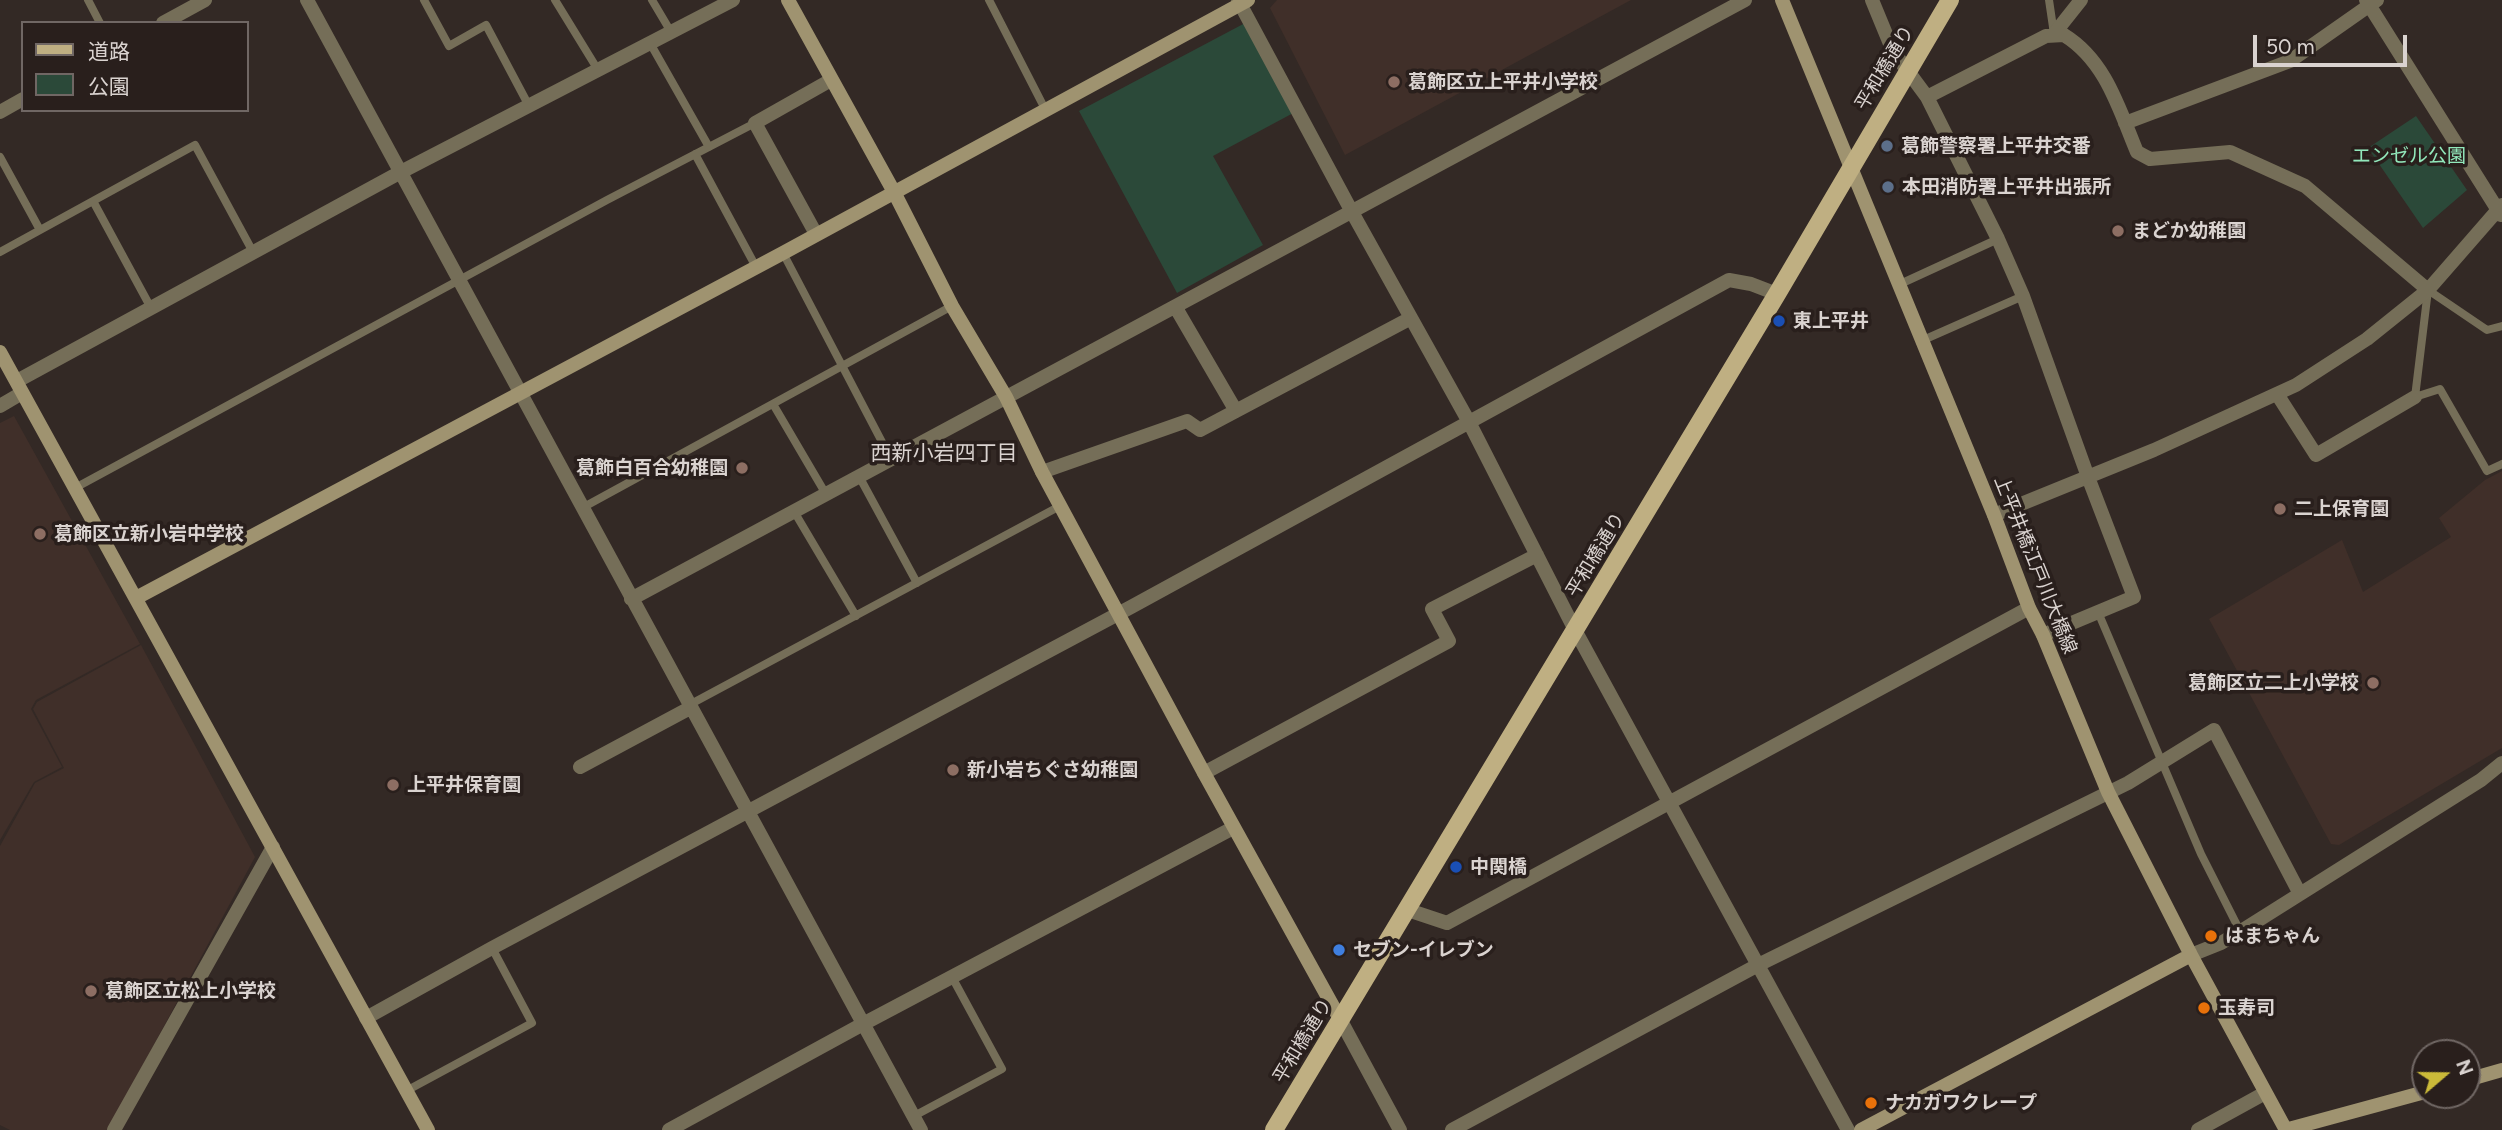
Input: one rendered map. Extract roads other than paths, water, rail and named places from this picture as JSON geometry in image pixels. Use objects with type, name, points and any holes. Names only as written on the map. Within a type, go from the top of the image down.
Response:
[{"type":"main road","name":"平和橋通り","points":[[1274,1130],[1777,294],[1950,0]]},
{"type":"street","points":[[167,21],[205,0]]},
{"type":"street","points":[[306,0],[921,1130]]},
{"type":"street","points":[[0,406],[20,387],[151,308],[399,173],[733,0]]},
{"type":"street","points":[[788,0],[894,192],[952,306],[1006,397],[1042,472],[1233,828],[1400,1130]]},
{"type":"street","points":[[631,599],[827,496],[1745,0]]},
{"type":"street","name":"上平井橋江戸川大橋線","points":[[1782,0],[1994,514],[2029,608],[2043,635],[2108,792],[2191,955],[2286,1130]]},
{"type":"street","points":[[1872,0],[1893,51],[1927,97],[1998,239],[2023,296],[2134,597],[2043,635]]},
{"type":"street","points":[[2054,34],[2081,0]]},
{"type":"street","points":[[136,598],[783,253],[1242,2],[1352,212],[1469,422],[1575,630],[1848,1130]]},
{"type":"street","points":[[1994,514],[2154,450],[2296,386],[2367,339],[2428,290],[2500,210],[2371,2],[2290,61],[2125,122]]},
{"type":"street","points":[[1927,97],[2046,36],[2064,35],[2092,58],[2116,98],[2137,152],[2150,159],[2230,152],[2305,186],[2428,290]]},
{"type":"street","points":[[816,234],[755,123],[831,80]]},
{"type":"street","points":[[0,111],[21,100]]},
{"type":"street","points":[[366,1018],[1729,281],[1751,284],[1777,294]]},
{"type":"street","points":[[1175,308],[1236,411]]},
{"type":"street","points":[[1042,472],[1188,421],[1200,430],[1411,318]]},
{"type":"street","points":[[0,352],[428,1130]]},
{"type":"street","points":[[2277,394],[2316,455],[2415,397]]},
{"type":"street","points":[[1204,774],[1449,641],[1432,609],[1537,555]]},
{"type":"street","points":[[1405,909],[1447,923],[2029,608]]},
{"type":"street","points":[[580,767],[690,706]]},
{"type":"street","points":[[1452,1130],[1758,965],[2108,792],[2214,730],[2300,894]]},
{"type":"street","points":[[1861,1130],[2191,955],[2221,943],[2480,780],[2502,763]]},
{"type":"street","points":[[669,1130],[1233,828]]},
{"type":"street","points":[[114,1130],[273,847]]},
{"type":"street","points":[[2481,1076],[2502,1070]]},
{"type":"street","points":[[2197,1130],[2265,1093]]},
{"type":"street","points":[[2286,1130],[2411,1096]]},
{"type":"lane","points":[[88,0],[99,21]]},
{"type":"lane","points":[[424,0],[449,46],[486,25],[529,106]]},
{"type":"lane","points":[[555,0],[598,70]]},
{"type":"lane","points":[[652,0],[671,32]]},
{"type":"lane","points":[[989,0],[1045,109]]},
{"type":"lane","points":[[2049,0],[2054,34]]},
{"type":"lane","points":[[650,43],[709,147]]},
{"type":"lane","points":[[75,488],[458,280],[755,123]]},
{"type":"lane","points":[[0,252],[195,145],[253,252]]},
{"type":"lane","points":[[695,155],[756,267]]},
{"type":"lane","points":[[0,157],[40,230]]},
{"type":"lane","points":[[93,201],[151,308]]},
{"type":"lane","points":[[1898,285],[1998,239]]},
{"type":"lane","points":[[783,253],[892,461]]},
{"type":"lane","points":[[2502,326],[2487,330],[2428,290],[2415,397],[2440,389],[2487,471],[2502,464]]},
{"type":"lane","points":[[1921,341],[2023,296]]},
{"type":"lane","points":[[582,508],[952,306]]},
{"type":"lane","points":[[773,404],[827,496]]},
{"type":"lane","points":[[860,478],[917,583]]},
{"type":"lane","points":[[690,706],[1060,506]]},
{"type":"lane","points":[[794,513],[856,616]]},
{"type":"lane","points":[[2098,612],[2201,854],[2240,931]]},
{"type":"lane","points":[[406,1091],[532,1023],[492,948]]},
{"type":"lane","points":[[914,1116],[1002,1069],[952,977]]},
{"type":"place","name":"葛飾区立上平井小学校","points":[[1394,82]]},
{"type":"place","name":"葛飾警察署上平井交番","points":[[1887,146]]},
{"type":"place","name":"本田消防署上平井出張所","points":[[1888,187]]},
{"type":"place","name":"まどか幼稚園","points":[[2118,231]]},
{"type":"place","name":"東上平井","points":[[1779,321]]},
{"type":"place","name":"葛飾白百合幼稚園","points":[[742,468]]},
{"type":"place","name":"二上保育園","points":[[2280,509]]},
{"type":"place","name":"葛飾区立新小岩中学校","points":[[40,534]]},
{"type":"place","name":"葛飾区立二上小学校","points":[[2373,683]]},
{"type":"place","name":"新小岩ちぐさ幼稚園","points":[[953,770]]},
{"type":"place","name":"上平井保育園","points":[[393,785]]},
{"type":"place","name":"中関橋","points":[[1456,867]]},
{"type":"place","name":"はまちゃん","points":[[2211,936]]},
{"type":"place","name":"セブン-イレブン","points":[[1339,950]]},
{"type":"place","name":"葛飾区立松上小学校","points":[[91,991]]},
{"type":"place","name":"玉寿司","points":[[2204,1008]]},
{"type":"place","name":"ナカガワクレープ","points":[[1871,1103]]},
{"type":"district","name":"西新小岩四丁目","points":[[944,454]]},
{"type":"park label","name":"エンゼル公園","points":[[2409,156]]}]
